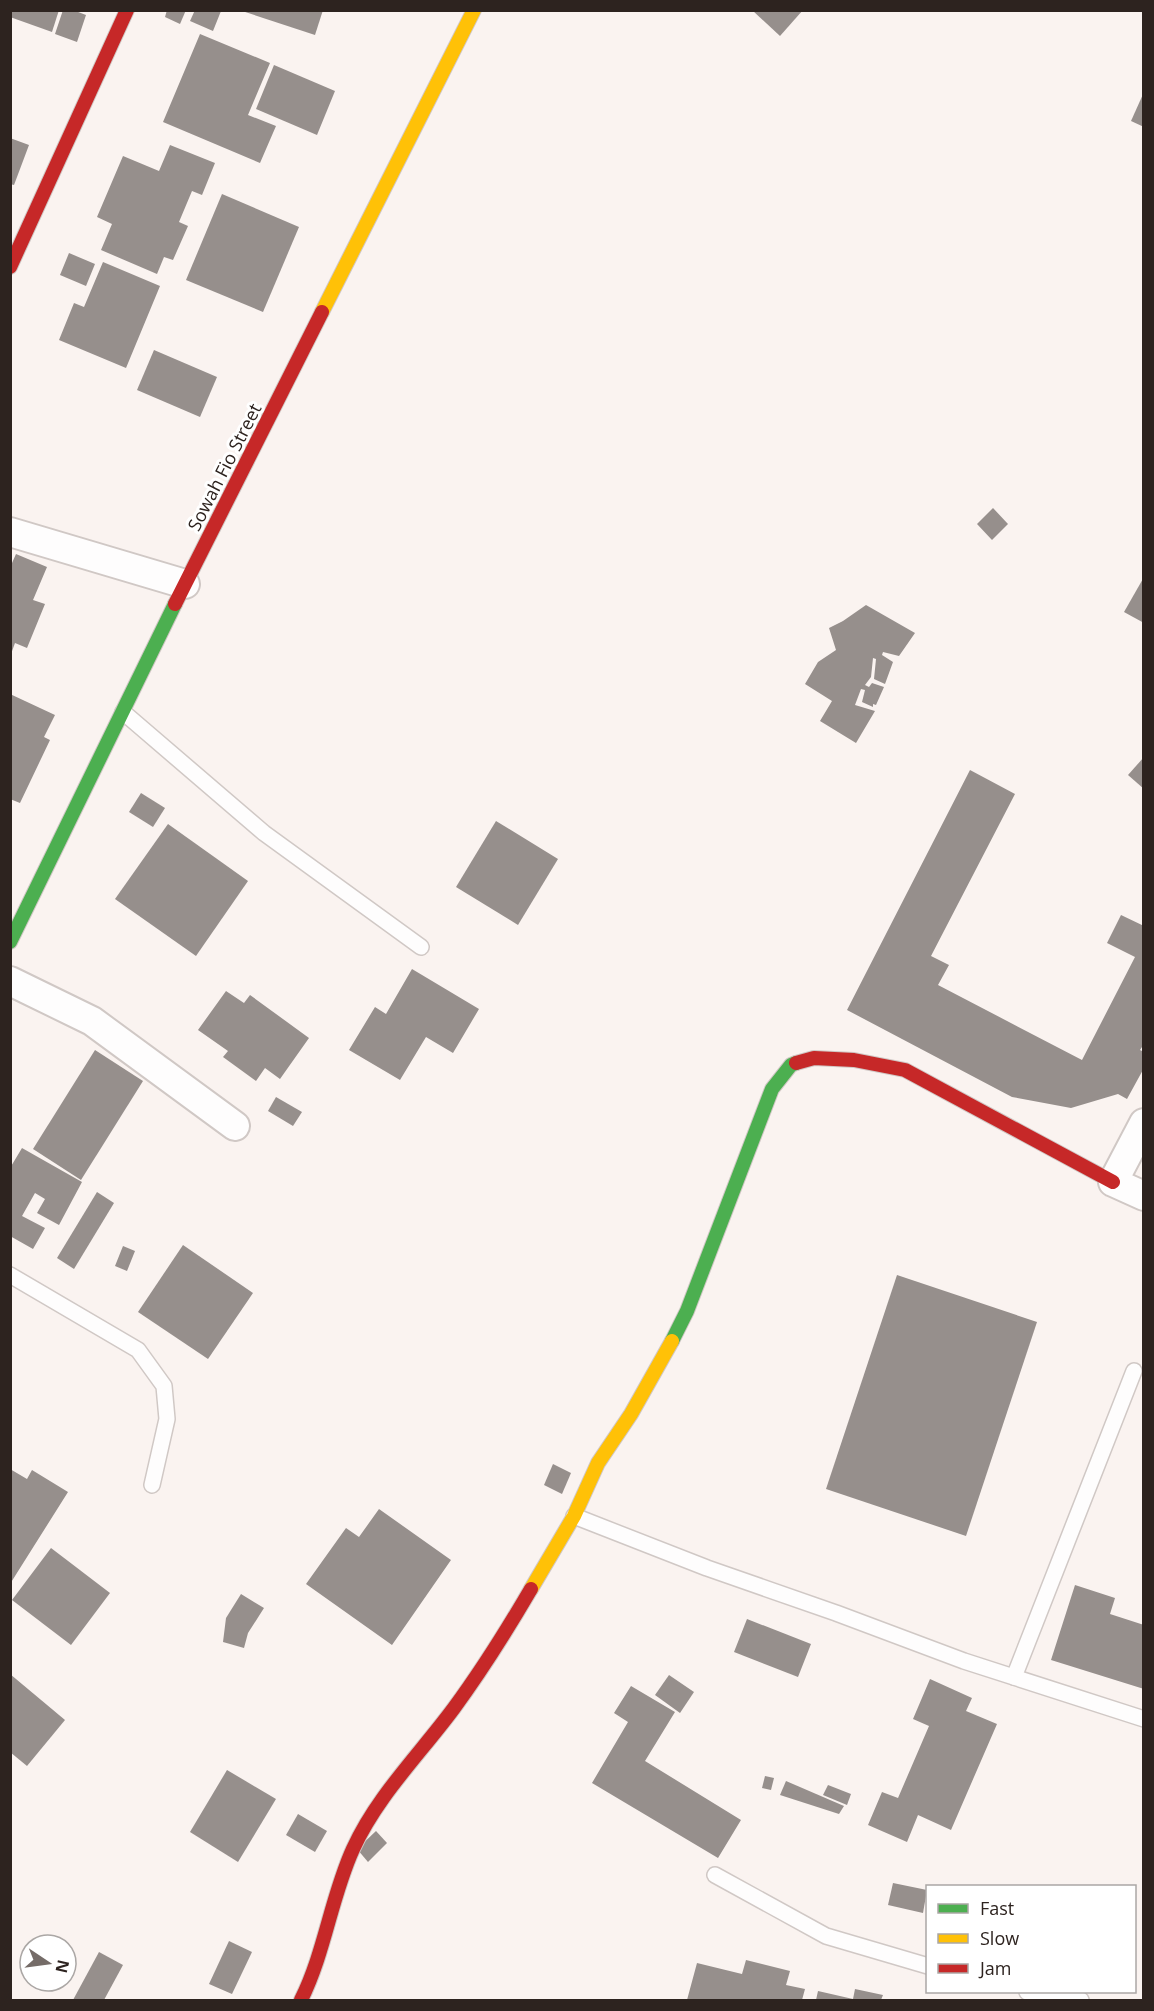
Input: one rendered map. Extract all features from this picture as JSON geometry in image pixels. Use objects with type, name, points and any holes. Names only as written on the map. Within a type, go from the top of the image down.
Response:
[{"type":"street","points":[[10,267],[127,10]]},
{"type":"street","name":"Sowah Fio Street","points":[[10,942],[185,584],[474,10]]},
{"type":"street","points":[[10,532],[185,584]]},
{"type":"street","points":[[10,981],[92,1020],[235,1126]]},
{"type":"street","points":[[301,2001],[310,1982],[353,1848],[374,1812],[454,1708],[499,1643],[574,1516],[598,1463],[631,1414],[663,1359],[687,1311],[772,1089],[791,1065],[814,1058],[854,1060],[905,1070],[1143,1196]]},
{"type":"street","points":[[1113,1182],[1143,1123]]},
{"type":"lane","points":[[123,711],[264,833],[421,946]]},
{"type":"lane","points":[[10,1275],[138,1350],[164,1386],[167,1419],[152,1485]]},
{"type":"lane","points":[[1014,1677],[1134,1371]]},
{"type":"lane","points":[[574,1516],[707,1568],[836,1612],[964,1661],[1143,1719]]},
{"type":"lane","points":[[716,1875],[826,1936],[926,1966]]},
{"type":"lane","points":[[1033,1993],[1081,2001]]},
{"type":"building","points":[[10,10],[59,10],[52,32],[10,17]]},
{"type":"building","points":[[63,10],[73,10],[86,15],[77,42],[55,34]]},
{"type":"building","points":[[167,10],[186,10],[180,24],[165,17]]},
{"type":"building","points":[[195,10],[221,11],[213,31],[190,21]]},
{"type":"building","points":[[239,10],[323,10],[315,35]]},
{"type":"building","points":[[752,10],[803,10],[780,36]]},
{"type":"building","points":[[200,34],[270,63],[248,115],[276,126],[260,163],[163,122]]},
{"type":"building","points":[[274,65],[335,91],[317,135],[256,109]]},
{"type":"building","points":[[1144,92],[1144,127],[1131,121]]},
{"type":"building","points":[[10,138],[29,145],[14,185],[10,184]]},
{"type":"building","points":[[170,145],[215,163],[202,195],[192,191],[179,222],[188,226],[173,260],[164,257],[157,274],[101,250],[112,224],[97,217],[123,156],[159,171]]},
{"type":"building","points":[[222,194],[299,227],[263,312],[186,280]]},
{"type":"building","points":[[69,253],[95,264],[86,286],[60,275]]},
{"type":"building","points":[[103,262],[160,286],[126,368],[59,340],[74,303],[84,307]]},
{"type":"building","points":[[154,350],[217,377],[200,417],[137,390]]},
{"type":"building","points":[[993,508],[1008,524],[992,540],[977,524]]},
{"type":"building","points":[[16,554],[47,567],[33,600],[45,604],[27,648],[15,643],[11,654],[10,563]]},
{"type":"building","points":[[1144,577],[1144,623],[1124,612]]},
{"type":"building","points":[[866,605],[915,633],[899,656],[883,652],[882,655],[893,662],[885,684],[874,679],[876,659],[873,658],[871,677],[865,685],[869,687],[872,683],[884,687],[873,707],[862,702],[865,690],[861,689],[855,705],[875,711],[856,743],[820,721],[832,701],[805,684],[818,662],[836,650],[829,628]]},
{"type":"building","points":[[10,694],[55,715],[44,737],[50,740],[20,803],[10,799]]},
{"type":"building","points":[[1144,757],[1144,789],[1128,775]]},
{"type":"building","points":[[970,770],[1015,794],[931,956],[949,965],[938,985],[1082,1060],[1135,957],[1107,943],[1121,915],[1144,926],[1144,1044],[1140,1050],[1144,1052],[1144,1068],[1127,1099],[1118,1094],[1071,1108],[1012,1097],[847,1010]]},
{"type":"building","points":[[141,793],[165,808],[153,827],[129,812]]},
{"type":"building","points":[[496,821],[558,859],[518,925],[456,887]]},
{"type":"building","points":[[168,824],[248,881],[196,956],[115,899]]},
{"type":"building","points":[[412,969],[479,1009],[453,1053],[426,1037],[400,1080],[349,1050],[375,1007],[386,1014]]},
{"type":"building","points":[[226,991],[244,1003],[250,995],[309,1038],[280,1079],[265,1068],[256,1081],[223,1057],[228,1051],[198,1030]]},
{"type":"building","points":[[95,1050],[143,1081],[81,1180],[33,1149]]},
{"type":"building","points":[[276,1097],[302,1112],[293,1126],[268,1111]]},
{"type":"building","points":[[22,1148],[82,1182],[59,1225],[37,1213],[45,1199],[35,1193],[22,1216],[45,1228],[33,1249],[10,1236],[10,1168]]},
{"type":"building","points":[[97,1192],[114,1203],[74,1269],[57,1258]]},
{"type":"building","points":[[183,1245],[253,1293],[208,1359],[138,1312]]},
{"type":"building","points":[[123,1246],[135,1251],[127,1271],[115,1266]]},
{"type":"building","points":[[897,1275],[1037,1322],[966,1536],[826,1489]]},
{"type":"building","points":[[553,1464],[571,1473],[562,1494],[544,1485]]},
{"type":"building","points":[[10,1469],[27,1479],[32,1470],[68,1492],[10,1584]]},
{"type":"building","points":[[379,1509],[451,1560],[392,1645],[306,1584],[346,1528],[359,1537]]},
{"type":"building","points":[[51,1548],[110,1593],[71,1645],[12,1600]]},
{"type":"building","points":[[1075,1585],[1115,1598],[1110,1614],[1144,1625],[1144,1689],[1051,1660]]},
{"type":"building","points":[[241,1594],[264,1608],[248,1633],[244,1648],[223,1642],[226,1618]]},
{"type":"building","points":[[747,1619],[811,1644],[798,1677],[734,1652]]},
{"type":"building","points":[[10,1674],[65,1720],[27,1766],[10,1752]]},
{"type":"building","points":[[669,1675],[694,1692],[680,1713],[655,1695]]},
{"type":"building","points":[[930,1679],[972,1698],[966,1711],[997,1724],[951,1830],[918,1815],[907,1842],[868,1825],[882,1792],[898,1798],[929,1726],[913,1719]]},
{"type":"building","points":[[631,1686],[675,1712],[645,1761],[741,1820],[718,1858],[592,1783],[628,1722],[614,1713]]},
{"type":"building","points":[[227,1770],[276,1799],[238,1862],[190,1832]]},
{"type":"building","points":[[765,1776],[774,1778],[771,1790],[762,1788]]},
{"type":"building","points":[[786,1781],[844,1806],[839,1814],[780,1795]]},
{"type":"building","points":[[828,1785],[851,1794],[847,1805],[823,1795]]},
{"type":"building","points":[[298,1814],[327,1831],[315,1852],[286,1835]]},
{"type":"building","points":[[376,1831],[387,1843],[368,1862],[357,1849]]},
{"type":"building","points":[[893,1883],[926,1890],[923,1913],[888,1905]]},
{"type":"building","points":[[229,1941],[252,1952],[232,1994],[209,1984]]},
{"type":"building","points":[[99,1952],[123,1965],[104,2000],[73,2000]]},
{"type":"building","points":[[746,1960],[790,1971],[786,1985],[805,1989],[802,2000],[687,2000],[697,1963],[742,1974]]},
{"type":"building","points":[[855,1989],[883,1995],[881,2000],[816,2000],[818,1991],[853,1999]]},
{"type":"traffic: fast","points":[[10,942],[175,604]]},
{"type":"traffic: fast","points":[[672,1341],[687,1311],[772,1089],[791,1065],[796,1063]]},
{"type":"traffic: slow","points":[[322,312],[474,10]]},
{"type":"traffic: slow","points":[[531,1589],[574,1516],[598,1463],[631,1414],[672,1341]]},
{"type":"traffic: jam","points":[[10,267],[127,10]]},
{"type":"traffic: jam","points":[[175,604],[322,312]]},
{"type":"traffic: jam","points":[[796,1063],[814,1058],[854,1060],[905,1070],[1113,1182]]},
{"type":"traffic: jam","points":[[301,2000],[316,1963],[345,1867],[363,1830],[387,1793],[464,1694],[531,1589]]}]
